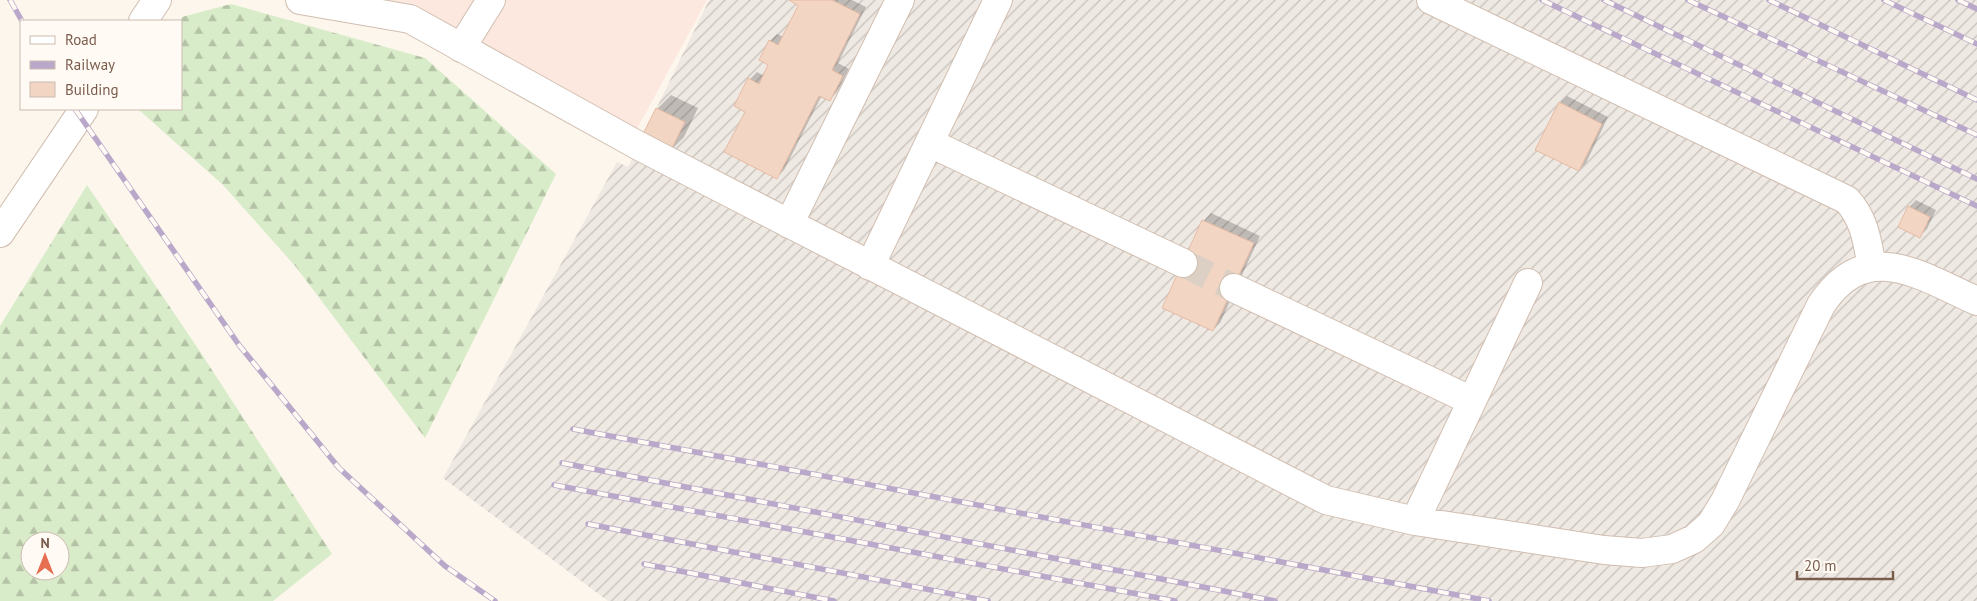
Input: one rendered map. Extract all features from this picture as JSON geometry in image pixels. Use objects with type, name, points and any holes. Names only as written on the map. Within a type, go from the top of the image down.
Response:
[{"type":"street","points":[[144,20],[157,0]]},
{"type":"street","points":[[300,0],[376,6],[410,19],[639,146],[1326,500],[1414,520],[1604,550],[1642,552],[1672,549],[1694,539],[1711,524],[1725,501],[1821,305],[1832,289],[1845,277],[1857,270],[1872,267],[1889,267],[1913,273],[1977,301]]},
{"type":"street","points":[[461,48],[491,0]]},
{"type":"street","points":[[789,224],[900,0]]},
{"type":"street","points":[[870,266],[998,0]]},
{"type":"street","points":[[1430,0],[1847,200],[1858,212],[1864,225],[1872,267]]},
{"type":"street","points":[[0,233],[83,110]]},
{"type":"street","points":[[930,143],[1183,263]]},
{"type":"street","points":[[1414,520],[1528,283]]},
{"type":"street","points":[[1234,288],[1472,401]]},
{"type":"shaded area","points":[[366,0],[707,0],[634,134]]},
{"type":"shaded area","points":[[709,0],[1977,0],[1977,601],[608,601],[443,478],[617,162],[628,167]]},
{"type":"green space","points":[[231,4],[425,58],[556,174],[425,438],[296,267],[223,185],[139,110],[182,110],[182,17]]},
{"type":"green space","points":[[87,185],[195,344],[332,554],[273,601],[0,601],[0,326]]},
{"type":"building","points":[[789,0],[832,0],[860,14],[832,70],[843,76],[830,101],[819,96],[777,179],[724,152],[745,112],[734,106],[748,78],[759,84],[768,65],[759,60],[769,40],[778,45],[798,6]]},
{"type":"building","points":[[1559,102],[1602,124],[1579,171],[1535,150]]},
{"type":"building","points":[[656,108],[685,122],[670,152],[641,138]]},
{"type":"building","points":[[1908,206],[1930,217],[1920,238],[1898,227]]},
{"type":"building","points":[[1202,220],[1254,243],[1213,331],[1162,308]]},
{"type":"tunnel","points":[[1183,263],[1234,288]]},
{"type":"railway","points":[[10,0],[21,20]]},
{"type":"railway","points":[[1542,0],[1977,206]]},
{"type":"railway","points":[[1604,0],[1977,179]]},
{"type":"railway","points":[[1688,0],[1977,135]]},
{"type":"railway","points":[[1769,0],[1977,100]]},
{"type":"railway","points":[[1884,0],[1977,44]]},
{"type":"railway","points":[[1958,0],[1977,9]]},
{"type":"railway","points":[[76,110],[239,345],[339,468],[445,566],[495,601]]},
{"type":"railway","points":[[573,429],[1489,601]]},
{"type":"railway","points":[[562,463],[1275,601]]},
{"type":"railway","points":[[554,485],[1175,601]]},
{"type":"railway","points":[[588,524],[988,601]]},
{"type":"railway","points":[[644,564],[834,601]]}]
